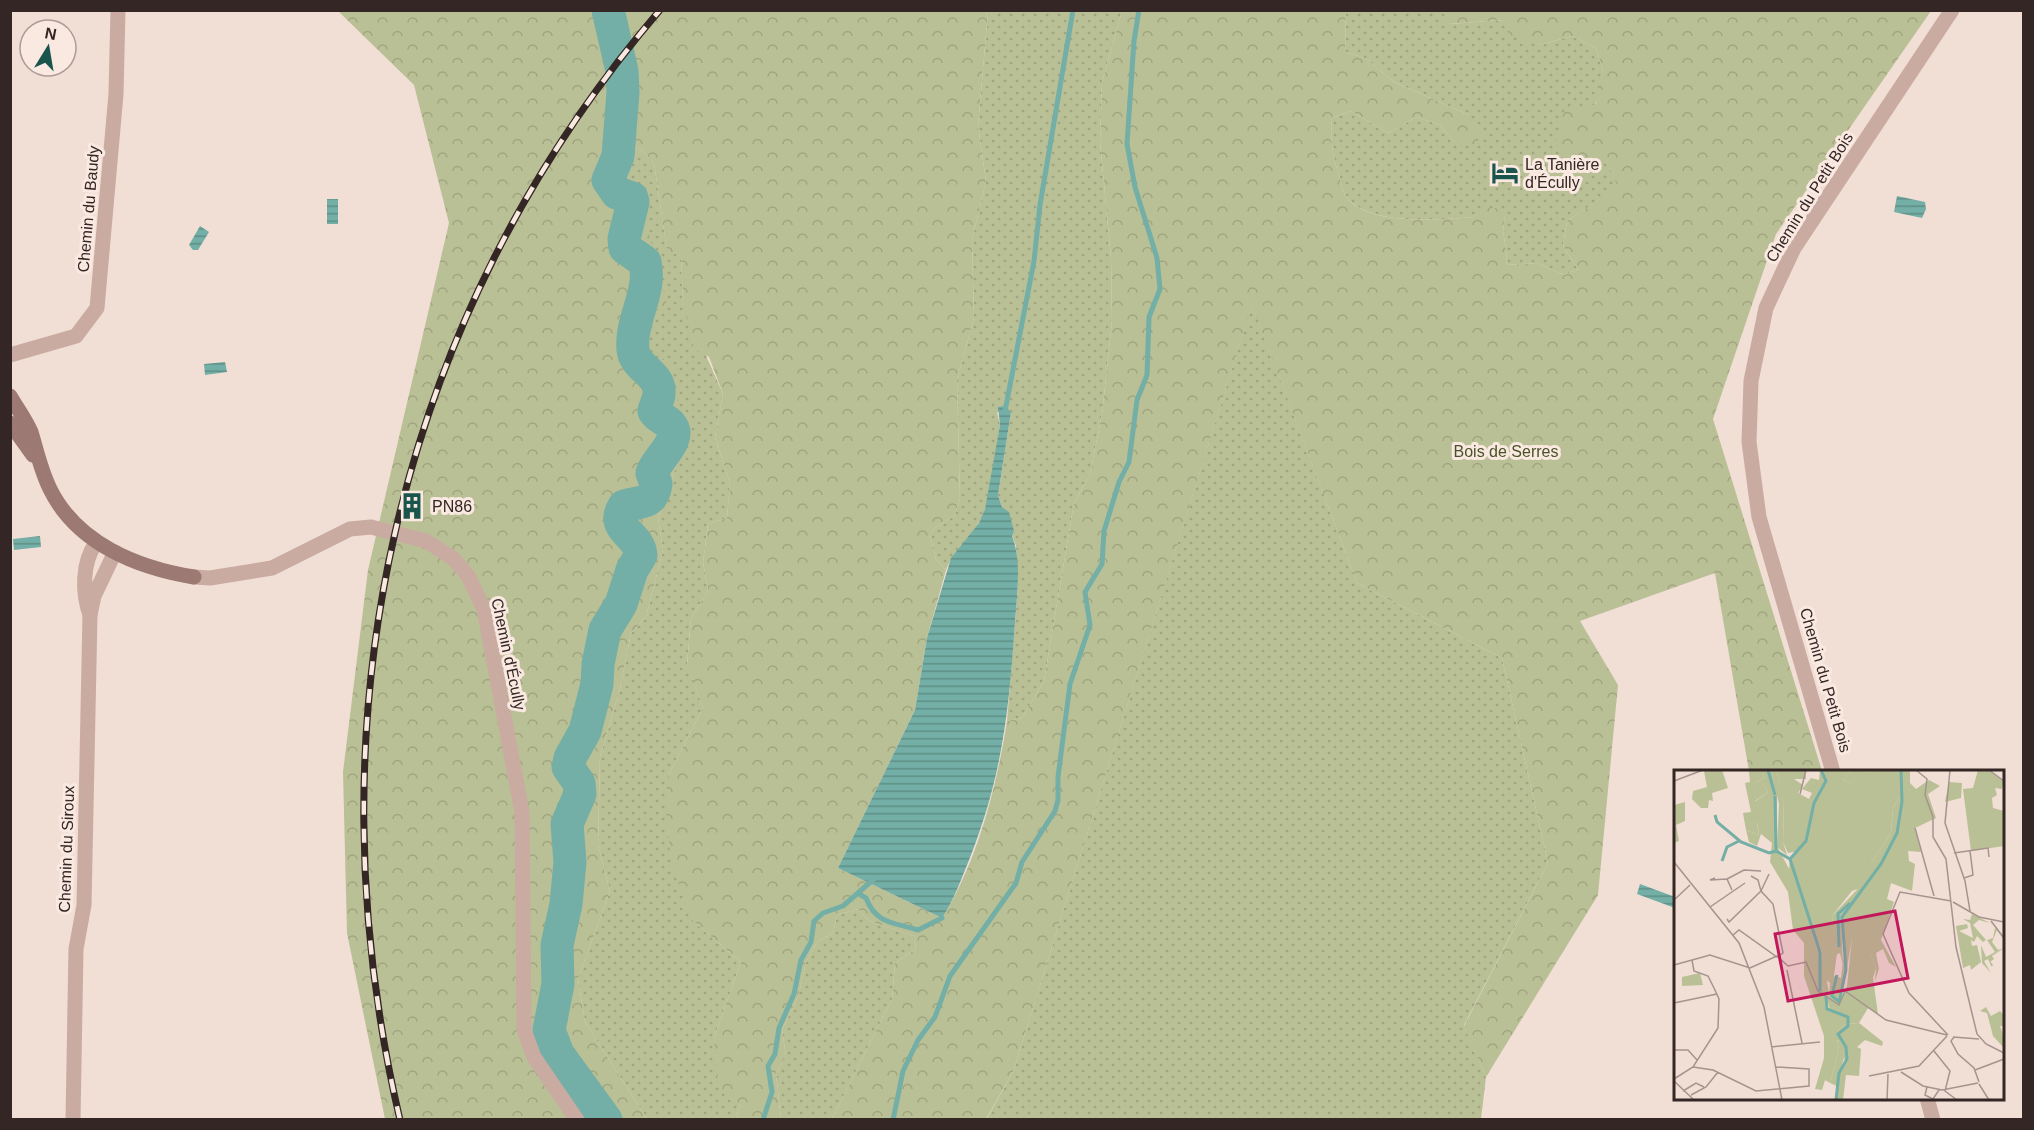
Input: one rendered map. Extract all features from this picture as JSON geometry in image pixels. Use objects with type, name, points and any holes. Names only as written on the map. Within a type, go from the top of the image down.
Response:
[{"type":"street","name":"Chemin du Baudy","points":[[10,356],[76,336],[97,308],[116,94],[118,10]]},
{"type":"street","name":"Chemin du Petit Bois","points":[[1833,770],[1759,517],[1749,442],[1751,381],[1760,330],[1772,293],[1794,248],[1952,10]]},
{"type":"street","name":"Chemin d'Écully","points":[[10,396],[30,430],[40,465],[51,491],[68,517],[96,543],[115,552],[159,569],[210,578],[273,568],[343,532],[362,526],[381,528],[426,542],[454,559],[468,576],[484,609],[522,812],[524,1030],[534,1058],[577,1119]]},
{"type":"street","name":"Chemin d'Écully","points":[[10,423],[40,465]]},
{"type":"street","name":"Chemin du Siroux","points":[[90,615],[85,601],[85,572],[89,551],[96,543]]},
{"type":"street","name":"Chemin du Siroux","points":[[74,1119],[76,949],[84,904],[90,615],[94,596],[115,552]]},
{"type":"street","points":[[1928,1100],[1933,1119]]},
{"type":"green space","name":"Bois de Serres","points":[[338,11],[988,11],[978,126],[986,181],[972,240],[974,318],[957,379],[960,499],[954,516],[933,529],[930,535],[936,559],[946,570],[927,638],[915,710],[838,868],[942,918],[966,873],[984,823],[998,771],[1007,721],[1022,718],[1044,681],[1074,503],[1090,474],[1102,414],[1112,321],[1111,258],[1100,142],[1102,82],[1122,11],[1346,11],[1345,52],[1365,58],[1394,82],[1469,115],[1483,134],[1473,146],[1455,143],[1440,125],[1417,117],[1388,133],[1351,111],[1332,118],[1333,152],[1347,198],[1358,207],[1372,213],[1408,219],[1476,217],[1478,208],[1496,208],[1505,217],[1503,230],[1506,265],[1537,263],[1564,275],[1578,269],[1563,246],[1567,221],[1618,187],[1606,161],[1575,161],[1555,146],[1564,111],[1596,104],[1603,71],[1596,48],[1572,36],[1540,45],[1508,34],[1505,20],[1448,24],[1443,11],[1931,11],[1776,234],[1713,419],[1822,770],[1749,770],[1715,573],[1580,621],[1618,685],[1598,895],[1486,1077],[1464,1026],[1548,863],[1502,658],[1357,583],[1252,305],[1013,1072],[986,1119],[832,1119],[892,999],[895,963],[916,949],[914,936],[869,921],[858,909],[837,915],[833,933],[817,942],[806,962],[798,997],[782,1030],[786,1056],[776,1073],[781,1119],[736,1119],[740,1104],[718,1087],[714,1038],[741,962],[693,921],[671,864],[665,800],[669,774],[703,708],[687,665],[691,618],[708,591],[703,562],[708,524],[727,518],[730,484],[715,437],[723,394],[709,357],[694,349],[683,303],[681,256],[667,251],[654,163],[637,146],[627,161],[624,178],[639,195],[667,304],[649,314],[645,335],[649,357],[669,360],[686,438],[658,518],[663,550],[646,617],[631,633],[620,689],[600,757],[598,845],[610,891],[578,979],[585,1022],[647,1119],[385,1119],[347,933],[343,772],[368,570],[449,223],[414,85]]},
{"type":"green space","points":[[988,11],[1122,11],[1102,82],[1100,142],[1111,258],[1112,321],[1102,414],[1090,474],[1074,503],[1044,681],[1022,718],[1007,721],[1018,586],[1016,546],[998,495],[1011,412],[997,412],[1000,425],[991,485],[982,517],[949,562],[946,570],[936,559],[930,535],[933,529],[954,516],[960,499],[957,379],[974,318],[972,240],[986,181],[978,126]]},
{"type":"green space","points":[[1346,11],[1443,11],[1449,24],[1505,20],[1540,45],[1572,36],[1596,48],[1603,71],[1602,86],[1575,161],[1606,161],[1619,187],[1567,221],[1563,246],[1578,269],[1564,275],[1537,263],[1506,265],[1503,230],[1505,217],[1479,208],[1476,217],[1408,219],[1373,213],[1358,207],[1347,198],[1333,152],[1332,118],[1351,111],[1388,133],[1417,117],[1440,125],[1455,143],[1469,115],[1394,82],[1365,58],[1345,52]]},
{"type":"green space","points":[[637,146],[654,163],[667,250],[681,256],[683,303],[723,394],[715,437],[730,484],[727,518],[708,524],[703,562],[708,591],[691,618],[687,664],[703,708],[669,774],[693,921],[741,962],[714,1038],[740,1104],[736,1119],[647,1119],[585,1022],[578,979],[610,891],[598,845],[600,757],[620,689],[631,633],[646,617],[663,550],[658,518],[686,438],[649,357],[645,335],[649,314],[639,195],[624,178],[627,161]]},
{"type":"green space","points":[[1252,304],[1357,583],[1502,658],[1548,863],[1464,1025],[1486,1077],[1481,1119],[986,1120],[1013,1072]]},
{"type":"green space","points":[[858,909],[869,921],[914,936],[916,949],[895,963],[892,999],[832,1119],[781,1119],[776,1073],[786,1056],[782,1030],[798,997],[806,962],[817,942],[833,933],[837,915]]},
{"type":"water","points":[[1897,196],[1925,202],[1926,209],[1922,218],[1894,212]]},
{"type":"water","points":[[327,199],[338,199],[338,224],[327,224]]},
{"type":"water","points":[[200,226],[209,232],[198,250],[193,250],[189,245]]},
{"type":"water","points":[[225,362],[227,372],[205,375],[204,364]]},
{"type":"water","points":[[1005,406],[1011,412],[998,495],[1002,507],[1009,512],[1014,531],[1012,536],[1017,556],[1018,578],[1007,712],[991,796],[982,825],[958,887],[942,918],[838,868],[915,710],[927,638],[951,558],[979,523],[985,509],[1000,425],[998,407]]},
{"type":"water","points":[[40,536],[41,547],[14,550],[13,539]]},
{"type":"water","points":[[1640,884],[1674,897],[1674,908],[1637,894]]},
{"type":"waterway","points":[[606,1120],[558,1054],[549,1030],[558,984],[557,945],[566,904],[570,862],[567,824],[580,794],[579,783],[568,767],[570,758],[585,731],[597,684],[598,664],[605,630],[621,604],[632,570],[641,555],[635,541],[622,526],[620,514],[624,506],[645,501],[652,496],[656,484],[652,473],[654,467],[668,449],[674,436],[670,424],[654,411],[659,386],[638,362],[633,350],[633,339],[646,284],[646,273],[645,262],[625,248],[624,239],[632,198],[617,193],[608,180],[618,156],[623,92],[622,71],[608,10]]},
{"type":"waterway","points":[[1005,411],[1034,261],[1040,205],[1073,10]]},
{"type":"waterway","points":[[893,1120],[903,1071],[918,1040],[935,1017],[950,976],[1016,883],[1022,862],[1055,811],[1058,800],[1058,777],[1070,684],[1090,625],[1085,592],[1102,564],[1104,531],[1119,482],[1129,462],[1137,400],[1147,375],[1149,317],[1160,289],[1157,258],[1135,187],[1127,144],[1134,41],[1139,10]]},
{"type":"waterway","points":[[763,1120],[772,1092],[768,1066],[775,1054],[779,1028],[794,994],[801,960],[811,942],[814,921],[823,913],[843,906],[874,879]]},
{"type":"waterway","points":[[859,894],[866,898],[875,913],[886,921],[918,930],[942,918]]},
{"type":"railway","points":[[400,1120],[374,971],[364,823],[371,676],[395,533],[436,393],[494,259],[568,131],[660,10]]},
{"type":"place","name":"La Tanière d'Écully","points":[[1505,173]]},
{"type":"place","name":"PN86","points":[[412,506]]}]
